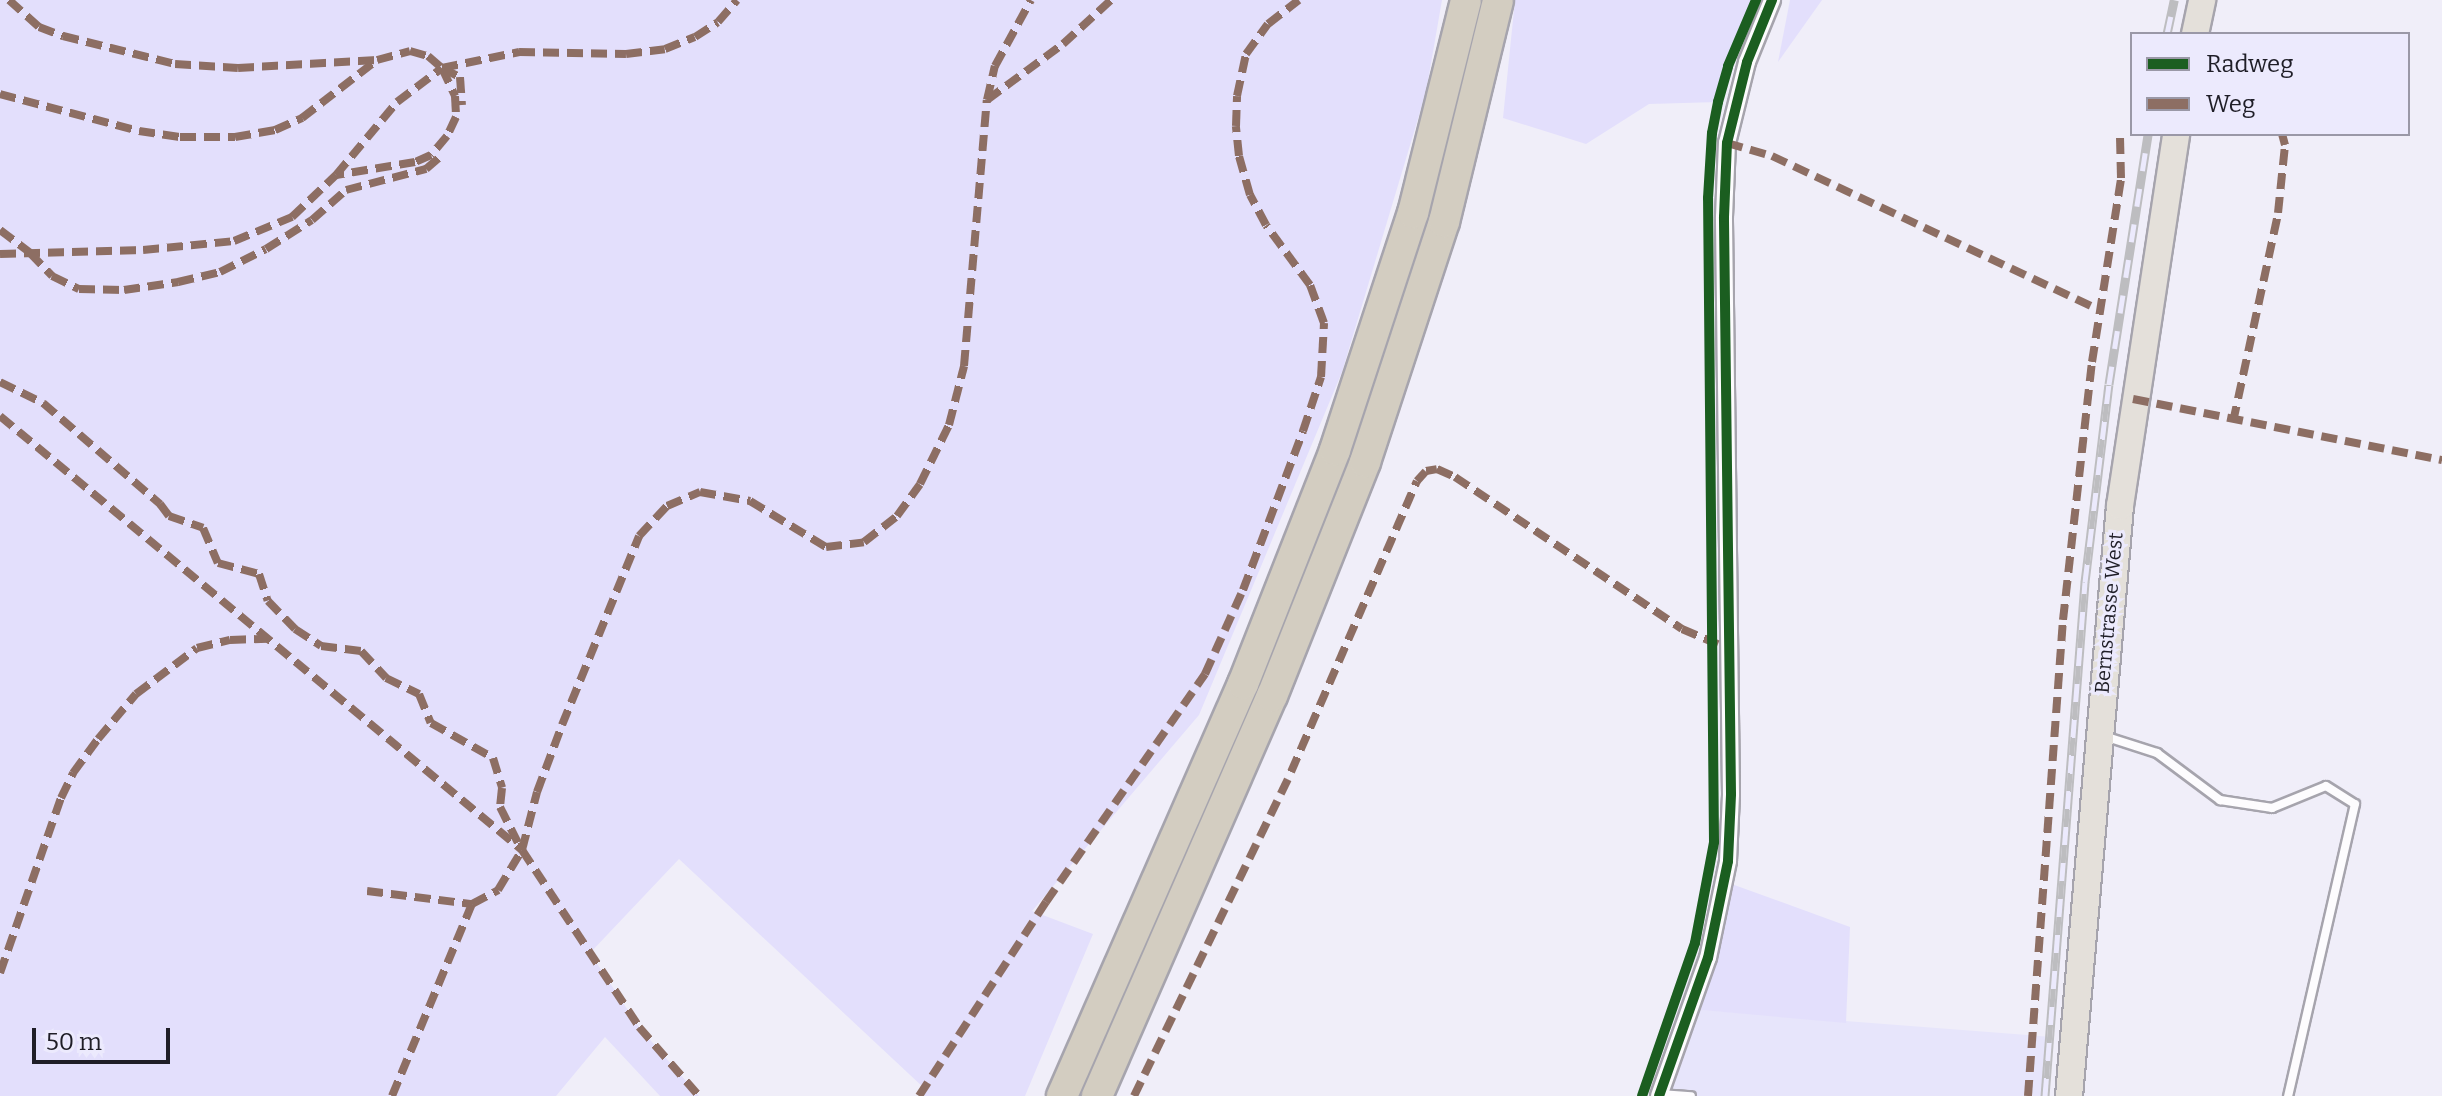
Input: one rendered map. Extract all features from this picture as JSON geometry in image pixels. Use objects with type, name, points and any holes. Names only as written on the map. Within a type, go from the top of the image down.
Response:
[{"type":"highway","points":[[1062,1096],[1243,684],[1335,450],[1413,213],[1466,0]]},
{"type":"highway","points":[[1097,1096],[1272,696],[1365,462],[1444,222],[1498,0]]},
{"type":"main road","points":[[2195,32],[2202,0]]},
{"type":"main road","name":"Bernstrasse West","points":[[2069,1096],[2098,735],[2126,458],[2176,136]]},
{"type":"street","points":[[1659,1095],[1708,958],[1728,861],[1731,779],[1724,217],[1727,143],[1747,62],[1772,0]]},
{"type":"lane","points":[[2098,735],[2157,753],[2220,800],[2272,808],[2326,786],[2355,804],[2288,1096]]},
{"type":"lane","points":[[1659,1095],[1691,1096]]},
{"type":"shaded area","points":[[0,0],[1442,0],[1426,92],[1342,372],[1199,715],[1032,911],[1093,934],[1025,1096],[919,1096],[924,1088],[679,859],[590,953],[639,1027],[699,1096],[660,1096],[605,1037],[556,1096],[0,1096]]},
{"type":"shaded area","points":[[1515,0],[1756,0],[1728,66],[1718,102],[1649,104],[1586,144],[1503,118]]},
{"type":"shaded area","points":[[1790,0],[1822,0],[1778,62]]},
{"type":"shaded area","points":[[1726,882],[1850,927],[1846,1023],[1690,1009]]},
{"type":"shaded area","points":[[1690,1009],[2052,1037],[2047,1096],[1659,1096]]},
{"type":"railway","points":[[2167,32],[2174,0]]},
{"type":"railway","points":[[2045,1096],[2085,582],[2109,384],[2148,136]]},
{"type":"marked path","points":[[9,0],[39,27],[175,64],[238,68],[377,60]]},
{"type":"marked path","points":[[0,254],[143,250],[234,241],[292,217],[336,175],[397,102],[442,68],[519,52],[626,54],[665,49],[695,37],[718,22],[737,0]]},
{"type":"marked path","points":[[392,1096],[472,904],[498,890],[522,850],[537,792],[639,536],[667,506],[700,492],[750,501],[826,547],[864,542],[897,516],[920,484],[949,425],[964,366],[987,100],[995,66],[1031,0]]},
{"type":"marked path","points":[[987,100],[1063,44],[1111,0]]},
{"type":"marked path","points":[[919,1096],[1046,902],[1205,674],[1243,590],[1303,431],[1321,377],[1324,323],[1310,285],[1266,225],[1250,195],[1239,156],[1236,126],[1237,96],[1246,54],[1268,24],[1299,0]]},
{"type":"marked path","points":[[0,94],[139,131],[180,137],[235,137],[275,130],[302,118],[377,60],[410,51],[428,56],[442,68],[455,96],[456,117],[447,136],[431,155],[415,162],[336,175]]},
{"type":"marked path","points":[[442,68],[460,77],[462,105]]},
{"type":"marked path","points":[[2028,1096],[2063,620],[2092,362],[2121,178],[2120,136]]},
{"type":"marked path","points":[[2233,422],[2278,213],[2285,145],[2283,136]]},
{"type":"marked path","points":[[1727,143],[1772,156],[2101,311]]},
{"type":"marked path","points":[[0,230],[30,253],[52,276],[79,289],[124,290],[178,282],[220,272],[266,249],[312,220],[346,190],[426,169],[440,157]]},
{"type":"marked path","points":[[0,382],[43,403],[160,504],[169,516],[203,528],[218,563],[259,574],[268,601],[295,629],[321,646],[361,651],[386,678],[419,694],[431,723],[493,758],[502,788],[500,807],[518,843]]},
{"type":"marked path","points":[[2133,399],[2442,460]]},
{"type":"marked path","points":[[0,416],[522,850],[639,1027],[699,1096]]},
{"type":"marked path","points":[[1134,1096],[1291,772],[1417,481],[1426,471],[1437,469],[1455,477],[1682,629],[1718,644]]},
{"type":"marked path","points":[[0,973],[61,798],[73,773],[98,739],[136,694],[197,648],[230,640],[268,639]]},
{"type":"marked path","points":[[367,891],[472,904]]},
{"type":"cycle path","points":[[1642,1096],[1695,943],[1714,842],[1708,198],[1712,133],[1718,102],[1728,66],[1756,0]]},
{"type":"cycle path","points":[[1659,1096],[1708,958],[1728,861],[1731,794],[1724,217],[1727,143],[1747,62],[1772,0]]}]
